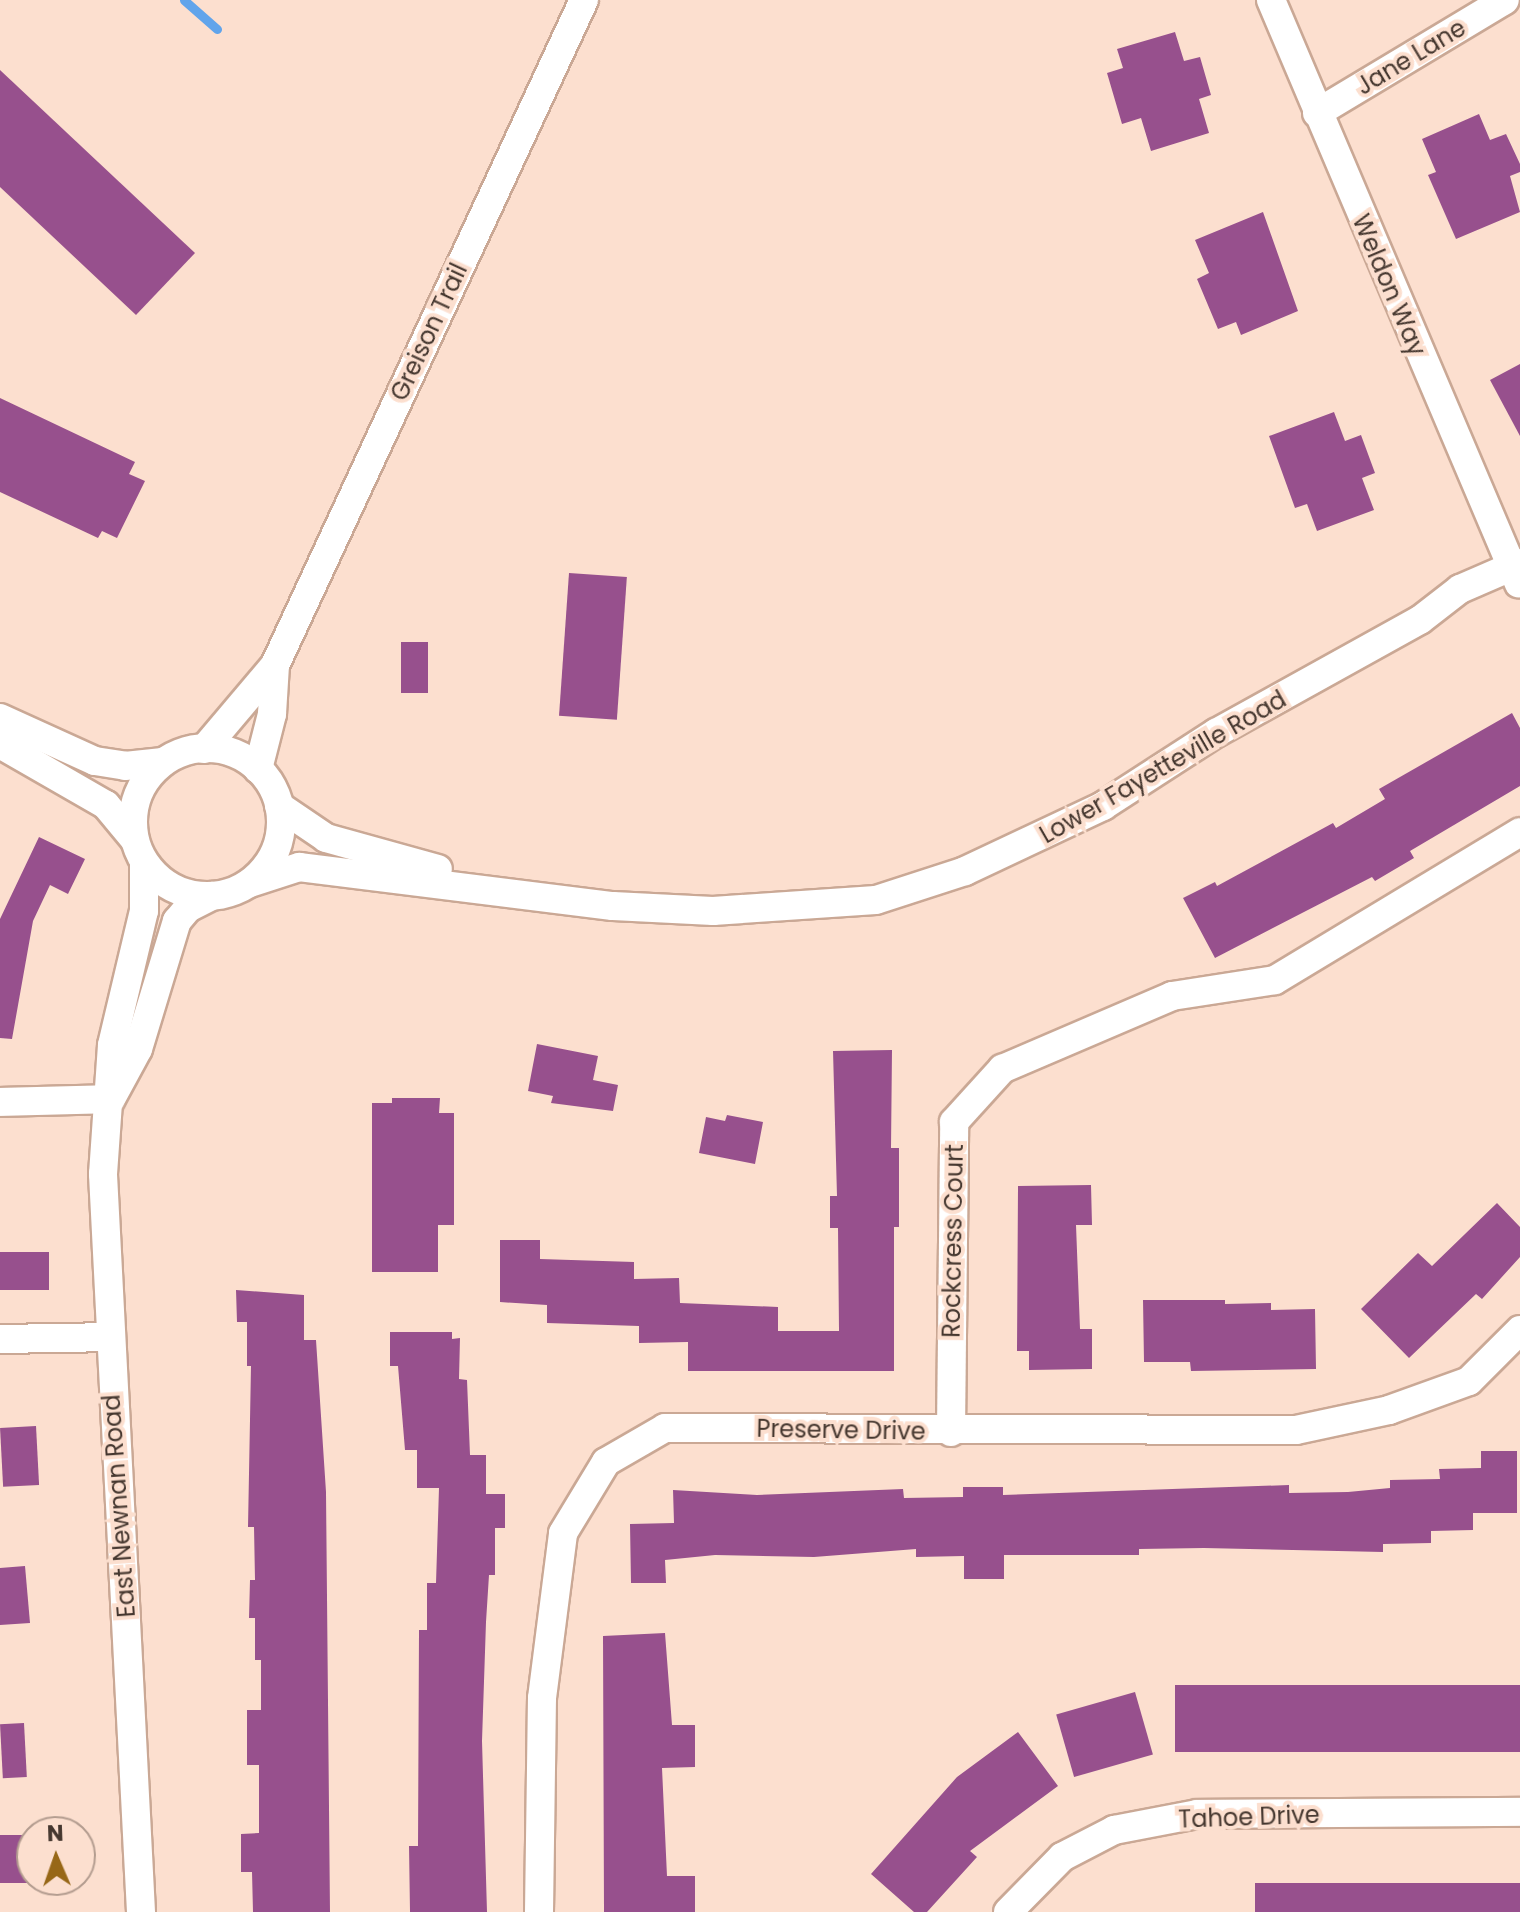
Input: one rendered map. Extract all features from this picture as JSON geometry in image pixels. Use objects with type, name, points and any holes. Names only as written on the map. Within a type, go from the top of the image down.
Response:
[{"type":"street","name":"Greison Trail","points":[[204,749],[275,665],[584,0]]},
{"type":"street","name":"Weldon Way","points":[[1271,0],[1517,572]]},
{"type":"street","name":"Jane Lane","points":[[1317,113],[1505,0]]},
{"type":"street","name":"Lower Fayetteville Road","points":[[250,883],[299,867],[613,906],[713,911],[876,900],[965,871],[1103,806],[1216,733],[1420,620],[1460,589],[1517,572]]},
{"type":"street","name":"Greison Trail","points":[[258,769],[272,714],[275,665]]},
{"type":"street","points":[[0,718],[95,761],[125,766],[163,762],[204,749],[233,753],[258,769],[279,806],[276,849],[250,883],[212,896],[173,889],[139,851],[106,805],[0,744]]},
{"type":"street","points":[[139,851],[137,796],[163,762]]},
{"type":"street","name":"Lower Fayetteville Road","points":[[279,806],[326,838],[457,874],[495,890]]},
{"type":"street","name":"Rockcress Court","points":[[951,1432],[954,1122],[1002,1069],[1172,996],[1275,980],[1520,832]]},
{"type":"street","name":"East Newnan Road","points":[[139,851],[144,911],[112,1045],[111,1099],[103,1174],[141,1912]]},
{"type":"street","name":"East Newnan Road","points":[[111,1099],[138,1049],[177,921],[188,908],[212,896]]},
{"type":"street","points":[[0,1102],[111,1099]]},
{"type":"street","name":"Preserve Drive","points":[[539,1912],[542,1698],[563,1533],[606,1462],[665,1428],[951,1432],[1296,1430],[1389,1410],[1469,1381],[1520,1330]]},
{"type":"street","points":[[0,1339],[110,1337]]},
{"type":"street","name":"Tahoe Drive","points":[[1008,1912],[1062,1857],[1114,1830],[1197,1814],[1520,1812]]},
{"type":"building","points":[[1175,32],[1184,61],[1200,57],[1211,95],[1199,99],[1209,133],[1151,151],[1141,118],[1122,124],[1107,73],[1123,68],[1117,49]]},
{"type":"building","points":[[0,70],[195,253],[136,315],[0,187]]},
{"type":"building","points":[[1479,114],[1490,140],[1506,134],[1520,164],[1520,172],[1510,176],[1520,212],[1456,239],[1428,175],[1436,172],[1422,139]]},
{"type":"building","points":[[1263,212],[1298,311],[1241,335],[1236,322],[1218,329],[1197,279],[1209,273],[1195,240]]},
{"type":"building","points":[[1520,364],[1520,436],[1490,380]]},
{"type":"building","points":[[0,398],[135,462],[129,474],[145,481],[117,538],[102,531],[98,538],[0,492]]},
{"type":"building","points":[[1334,412],[1345,441],[1361,435],[1375,473],[1362,478],[1374,510],[1317,531],[1307,504],[1295,508],[1269,436]]},
{"type":"building","points":[[569,573],[627,577],[617,720],[559,716]]},
{"type":"building","points":[[401,642],[428,642],[428,693],[401,693]]},
{"type":"building","points":[[1512,713],[1520,728],[1520,786],[1410,851],[1414,858],[1375,881],[1372,877],[1215,958],[1183,898],[1215,882],[1217,886],[1333,823],[1336,828],[1385,799],[1379,789]]},
{"type":"building","points":[[39,837],[85,859],[68,894],[50,885],[33,921],[12,1039],[0,1038],[0,919]]},
{"type":"building","points":[[537,1044],[598,1056],[593,1080],[618,1085],[613,1111],[551,1103],[553,1096],[528,1091]]},
{"type":"building","points":[[892,1050],[891,1148],[899,1148],[899,1227],[894,1227],[894,1371],[688,1371],[688,1342],[639,1343],[639,1326],[547,1323],[547,1305],[500,1302],[500,1240],[540,1240],[540,1259],[634,1262],[634,1279],[679,1278],[680,1303],[778,1307],[778,1331],[839,1331],[838,1228],[830,1228],[830,1196],[837,1196],[833,1051]]},
{"type":"building","points":[[392,1098],[440,1098],[439,1113],[454,1113],[454,1225],[438,1225],[438,1272],[372,1272],[372,1103],[392,1103]]},
{"type":"building","points":[[727,1115],[763,1122],[755,1164],[699,1153],[706,1117],[725,1121]]},
{"type":"building","points":[[1091,1185],[1092,1225],[1076,1225],[1080,1329],[1092,1329],[1092,1369],[1029,1370],[1029,1351],[1017,1351],[1018,1186]]},
{"type":"building","points":[[1497,1203],[1520,1227],[1520,1257],[1482,1299],[1476,1294],[1409,1358],[1361,1309],[1418,1253],[1432,1266]]},
{"type":"building","points":[[0,1252],[49,1252],[49,1290],[0,1290]]},
{"type":"building","points":[[236,1290],[304,1295],[304,1340],[316,1340],[326,1492],[330,1912],[253,1912],[252,1872],[241,1872],[241,1834],[259,1833],[259,1765],[247,1765],[247,1710],[261,1710],[261,1660],[255,1660],[255,1618],[249,1618],[250,1580],[255,1580],[254,1527],[248,1527],[251,1366],[247,1366],[247,1322],[237,1322]]},
{"type":"building","points":[[1143,1300],[1225,1300],[1225,1304],[1271,1303],[1271,1310],[1315,1309],[1316,1369],[1191,1371],[1190,1362],[1144,1362]]},
{"type":"building","points":[[390,1332],[452,1332],[452,1339],[460,1338],[459,1379],[467,1380],[470,1455],[486,1455],[486,1494],[505,1494],[505,1528],[495,1528],[495,1575],[489,1575],[486,1622],[482,1741],[487,1912],[410,1912],[409,1846],[418,1846],[419,1630],[427,1630],[427,1583],[436,1583],[439,1488],[417,1488],[417,1450],[405,1450],[398,1366],[390,1366]]},
{"type":"building","points":[[36,1426],[39,1485],[3,1487],[0,1428]]},
{"type":"building","points":[[1481,1451],[1517,1451],[1517,1513],[1473,1513],[1473,1530],[1431,1531],[1431,1543],[1383,1544],[1383,1552],[1204,1548],[1139,1549],[1139,1555],[1004,1555],[1004,1579],[964,1579],[964,1556],[916,1557],[916,1549],[814,1557],[715,1555],[665,1560],[666,1583],[631,1583],[630,1524],[674,1523],[673,1490],[757,1495],[903,1489],[904,1498],[963,1497],[963,1487],[1003,1487],[1003,1495],[1289,1485],[1289,1493],[1348,1492],[1390,1488],[1390,1480],[1440,1479],[1439,1469],[1481,1468]]},
{"type":"building","points":[[25,1566],[30,1623],[0,1625],[0,1568]]},
{"type":"building","points":[[665,1633],[672,1725],[695,1725],[695,1767],[662,1768],[667,1876],[695,1876],[695,1912],[604,1912],[603,1636]]},
{"type":"building","points":[[1175,1685],[1520,1685],[1520,1752],[1175,1752]]},
{"type":"building","points":[[1135,1692],[1153,1754],[1074,1777],[1056,1715]]},
{"type":"building","points":[[24,1723],[27,1777],[3,1778],[0,1724]]},
{"type":"building","points":[[1018,1732],[1058,1786],[970,1851],[977,1857],[927,1912],[914,1912],[871,1874],[957,1777]]},
{"type":"building","points":[[0,1835],[16,1835],[16,1883],[0,1883]]},
{"type":"building","points":[[1255,1883],[1520,1883],[1520,1912],[1255,1912]]},
{"type":"waterway","points":[[184,0],[217,29]]}]
